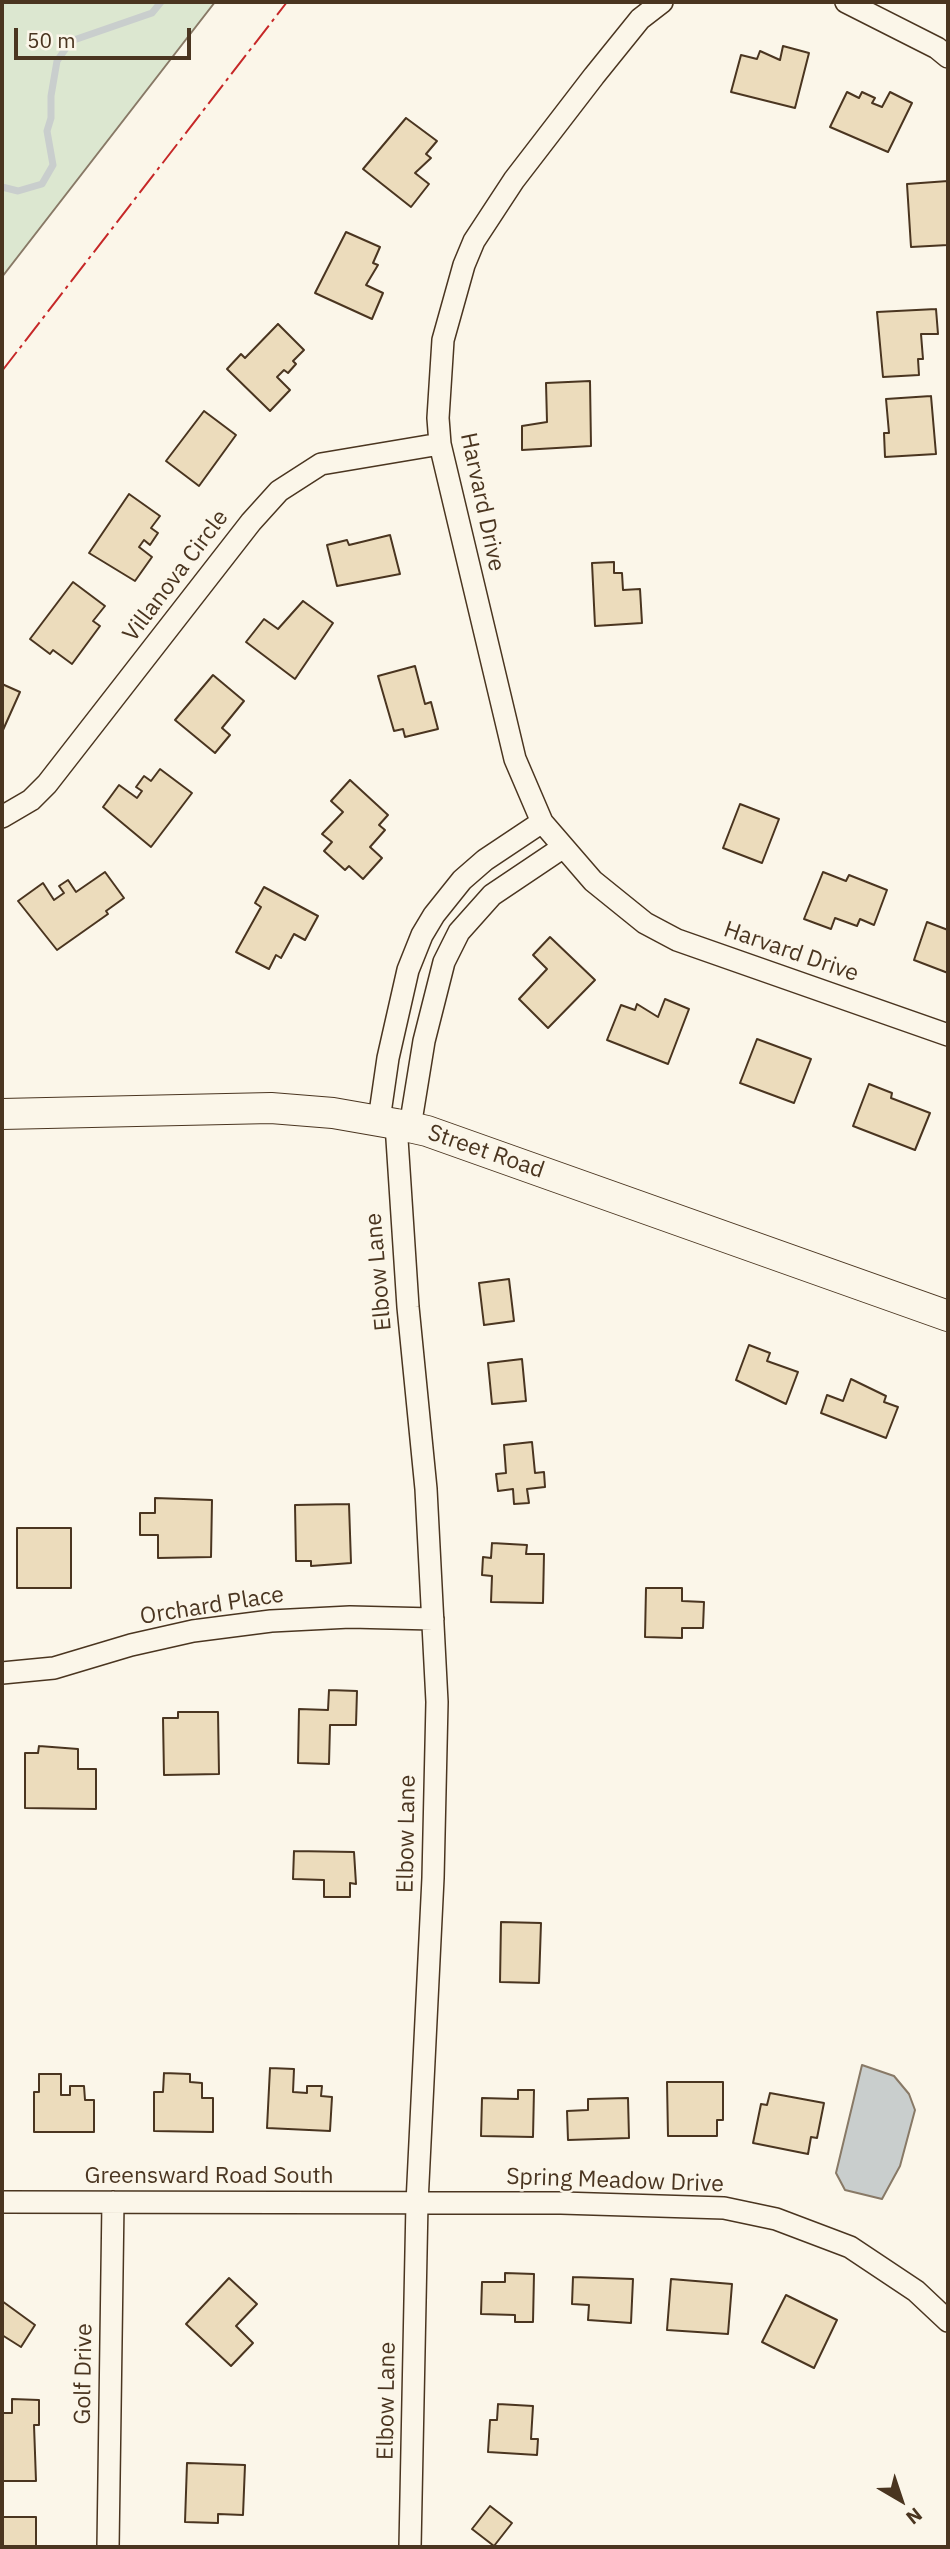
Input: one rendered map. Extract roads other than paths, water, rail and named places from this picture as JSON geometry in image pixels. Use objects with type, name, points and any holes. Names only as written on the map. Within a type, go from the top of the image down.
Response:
[{"type":"main road","name":"Street Road","points":[[2,1114],[271,1108],[395,1124],[948,1316]]},
{"type":"street","name":"Harvard Drive","points":[[662,2],[640,19],[594,76],[514,180],[474,241],[460,278],[443,340],[438,418],[440,444],[515,759],[542,822],[562,848],[615,902],[677,940],[948,1035]]},
{"type":"street","points":[[846,2],[937,48],[948,57]]},
{"type":"street","name":"Villanova Circle","points":[[2,817],[31,800],[47,784],[251,522],[279,491],[321,464],[440,444]]},
{"type":"street","points":[[395,1124],[388,1058],[405,982],[422,935],[462,880],[485,860],[542,822]]},
{"type":"street","points":[[395,1124],[424,1041],[444,962],[459,932],[492,895],[562,848]]},
{"type":"street","name":"Elbow Lane","points":[[395,1124],[408,1307],[426,1489],[437,1702],[433,1878],[417,2203],[410,2547]]},
{"type":"street","name":"Orchard Place","points":[[2,1674],[54,1668],[131,1645],[193,1631],[271,1621],[350,1617],[433,1619]]},
{"type":"street","name":"Greensward Road South","points":[[2,2202],[417,2203]]},
{"type":"street","name":"Golf Drive","points":[[108,2547],[113,2202]]},
{"type":"street","name":"Spring Meadow Drive","points":[[417,2203],[698,2206],[776,2219],[826,2236],[873,2260],[916,2291],[948,2321]]},
{"type":"waterway","points":[[2,187],[18,191],[42,184],[53,165],[47,131],[51,118],[51,96],[57,61],[71,41],[152,13],[161,2]]}]
